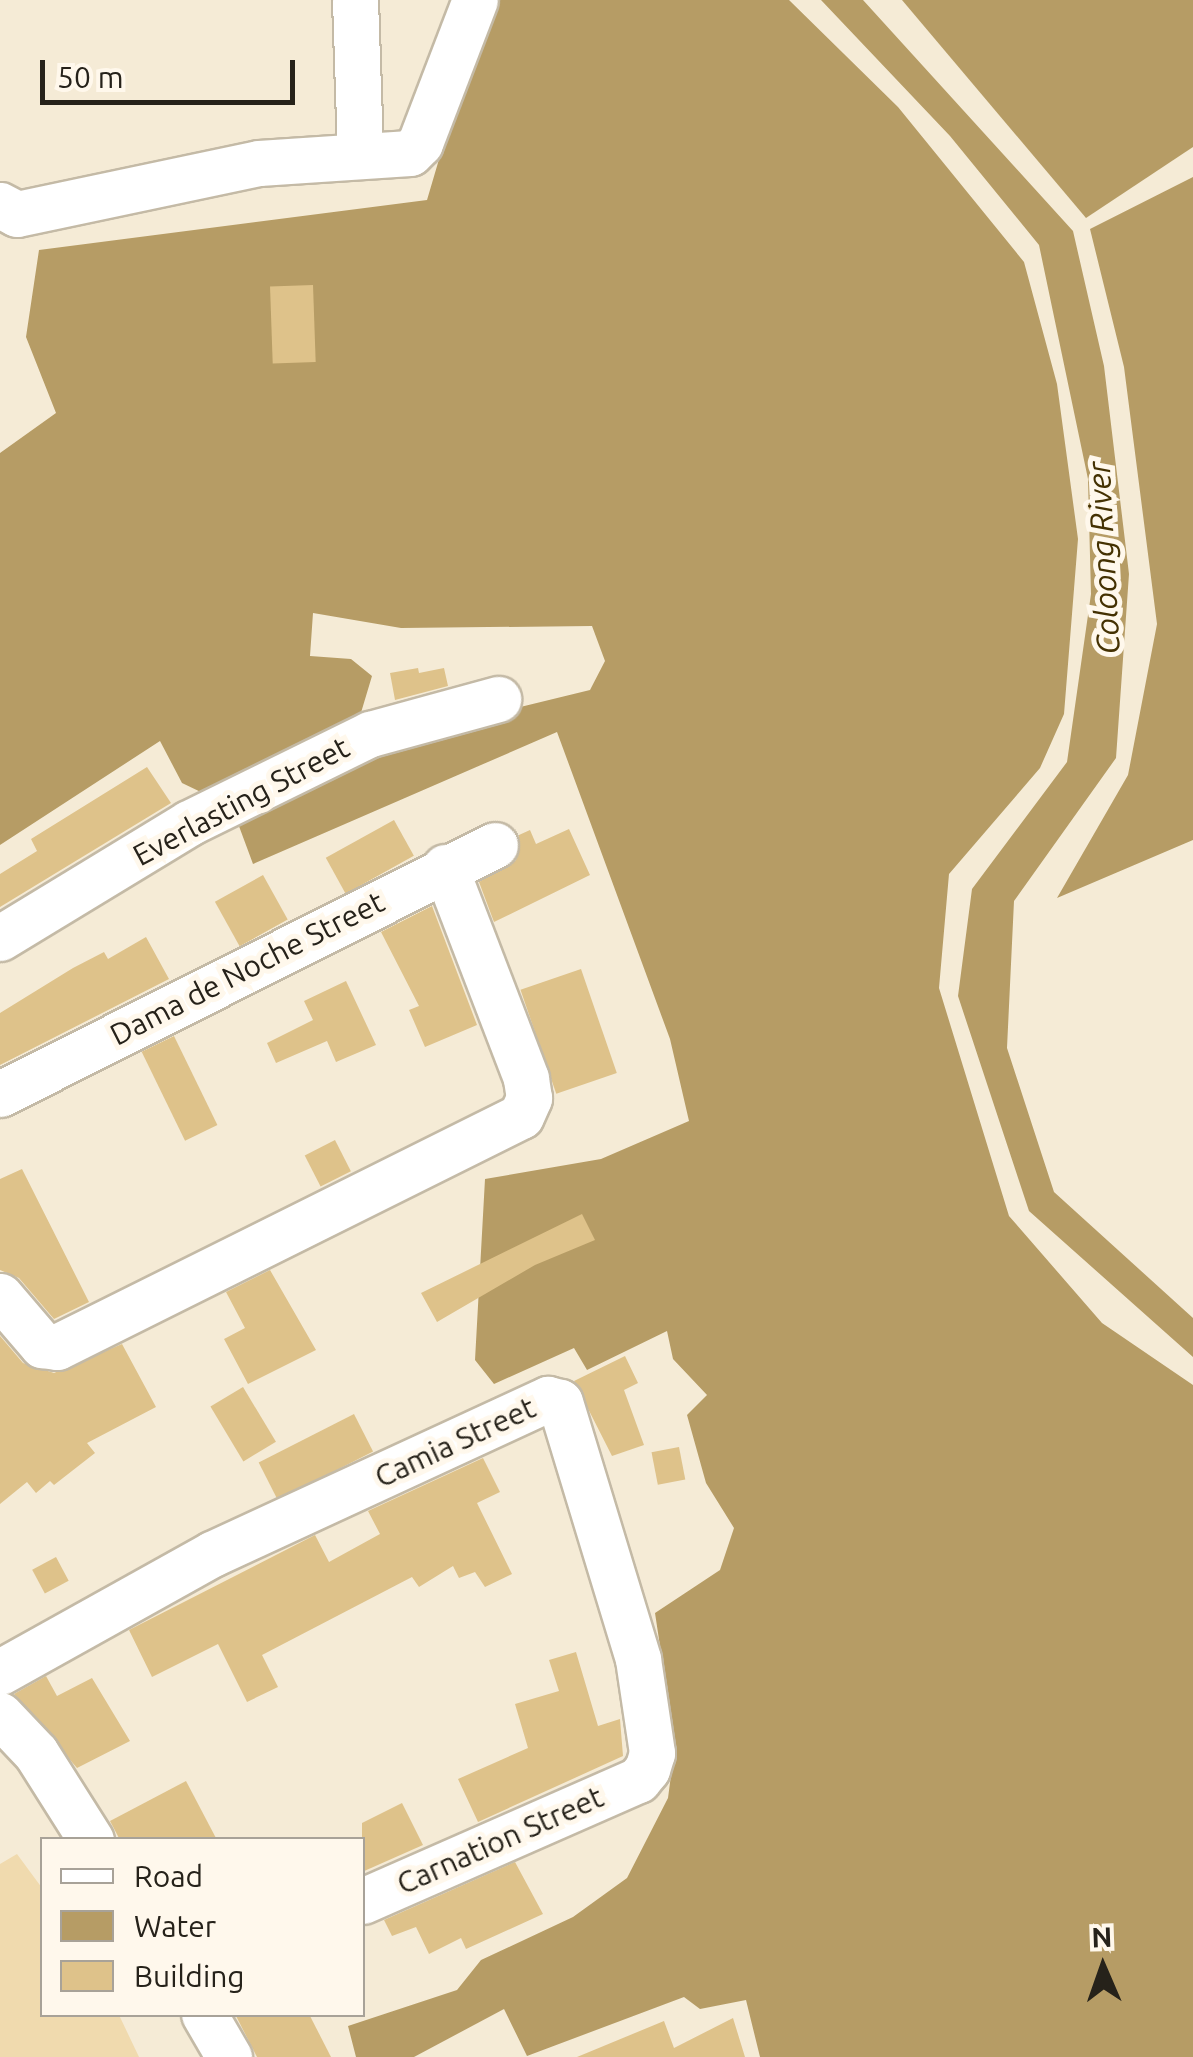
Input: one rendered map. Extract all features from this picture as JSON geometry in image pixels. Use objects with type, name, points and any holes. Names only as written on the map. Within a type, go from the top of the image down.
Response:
[{"type":"street","points":[[355,0],[360,154]]},
{"type":"street","points":[[0,205],[16,214],[259,163],[410,153],[420,143],[474,0]]},
{"type":"street","name":"Everlasting Street","points":[[0,938],[189,823],[370,734],[498,699]]},
{"type":"street","name":"Dama de Noche Street","points":[[0,1094],[445,867],[494,846]]},
{"type":"street","points":[[0,1296],[42,1345],[56,1347],[521,1116],[529,1098],[526,1078],[445,867]]},
{"type":"street","name":"Camia Street","points":[[0,1672],[212,1554],[553,1399],[560,1402],[638,1659],[652,1753],[638,1780]]},
{"type":"street","points":[[3,1722],[36,1753],[89,1837]]},
{"type":"street","name":"Carnation Street","points":[[365,1900],[638,1780]]},
{"type":"street","points":[[206,2017],[230,2057]]},
{"type":"shaded area","points":[[17,1854],[40,1885],[40,2017],[120,2017],[139,2057],[0,2057],[0,1864]]},
{"type":"water","points":[[496,0],[789,0],[898,107],[1024,262],[1057,384],[1078,539],[1064,714],[1040,768],[949,874],[939,988],[1009,1216],[1102,1323],[1193,1385],[1193,2057],[760,2057],[746,2000],[700,2009],[684,1997],[527,2056],[504,2009],[414,2057],[356,2057],[348,2026],[457,1990],[481,1960],[573,1917],[627,1878],[668,1798],[675,1745],[655,1613],[720,1570],[734,1528],[706,1483],[687,1415],[707,1395],[673,1359],[667,1331],[587,1370],[574,1348],[494,1384],[475,1360],[485,1179],[601,1159],[689,1121],[670,1039],[557,732],[253,864],[233,810],[414,733],[590,690],[605,661],[592,626],[401,628],[313,613],[310,656],[351,659],[372,676],[357,726],[205,794],[182,783],[160,741],[0,845],[0,453],[56,413],[26,337],[39,250],[427,200],[473,44]]},
{"type":"water","name":"Coloong River","points":[[821,0],[863,0],[1073,231],[1104,366],[1129,574],[1116,758],[1014,901],[1007,1048],[1054,1192],[1193,1318],[1193,1357],[1029,1211],[958,996],[972,889],[1067,762],[1091,594],[1088,479],[1039,245],[950,136]]},
{"type":"water","points":[[902,0],[1193,0],[1193,147],[1086,218]]},
{"type":"water","points":[[1193,177],[1193,840],[1057,898],[1128,775],[1157,624],[1124,367],[1090,229]]},
{"type":"building","points":[[313,285],[316,362],[273,363],[270,287]]},
{"type":"building","points":[[418,668],[419,673],[444,668],[448,686],[395,700],[390,673]]},
{"type":"building","points":[[147,767],[171,803],[0,907],[0,874],[37,851],[31,839]]},
{"type":"building","points":[[394,820],[414,856],[346,894],[326,858]]},
{"type":"building","points":[[569,829],[590,875],[494,922],[479,882],[516,860],[519,835],[530,830],[536,844]]},
{"type":"building","points":[[263,875],[288,920],[240,946],[215,902]]},
{"type":"building","points":[[432,906],[477,1025],[425,1047],[409,1010],[419,1006],[381,932]]},
{"type":"building","points":[[146,937],[169,979],[0,1065],[0,1013],[73,968],[104,952],[108,959]]},
{"type":"building","points":[[581,969],[617,1073],[556,1094],[520,990]]},
{"type":"building","points":[[346,981],[376,1045],[336,1062],[327,1041],[276,1063],[267,1043],[313,1020],[304,1001]]},
{"type":"building","points":[[174,1036],[217,1125],[185,1141],[142,1052]]},
{"type":"building","points":[[335,1140],[351,1171],[321,1187],[305,1155]]},
{"type":"building","points":[[22,1169],[89,1302],[54,1319],[19,1278],[0,1270],[0,1179]]},
{"type":"building","points":[[582,1214],[595,1240],[535,1265],[437,1322],[421,1293]]},
{"type":"building","points":[[270,1270],[316,1350],[248,1384],[224,1339],[245,1328],[226,1292]]},
{"type":"building","points":[[0,1336],[23,1363],[54,1373],[122,1344],[156,1407],[87,1443],[95,1453],[54,1485],[50,1481],[36,1493],[27,1482],[0,1504]]},
{"type":"building","points":[[625,1356],[638,1383],[624,1390],[644,1445],[612,1456],[574,1381]]},
{"type":"building","points":[[243,1387],[276,1442],[243,1461],[210,1407]]},
{"type":"building","points":[[354,1414],[373,1451],[278,1500],[259,1463]]},
{"type":"building","points":[[679,1447],[685,1479],[658,1485],[652,1452]]},
{"type":"building","points":[[483,1458],[500,1492],[477,1503],[512,1574],[485,1587],[475,1572],[459,1578],[453,1566],[419,1587],[412,1577],[262,1655],[278,1687],[247,1702],[218,1644],[152,1677],[129,1630],[315,1535],[329,1562],[380,1534],[368,1511]]},
{"type":"building","points":[[56,1557],[69,1581],[45,1594],[32,1570]]},
{"type":"building","points":[[576,1652],[598,1726],[620,1719],[623,1756],[478,1822],[458,1779],[528,1748],[515,1704],[559,1691],[549,1660]]},
{"type":"building","points":[[46,1676],[57,1696],[92,1678],[130,1741],[77,1768],[14,1694]]},
{"type":"building","points":[[186,1781],[215,1837],[118,1837],[110,1821]]},
{"type":"building","points":[[402,1803],[423,1845],[365,1871],[362,1823]]},
{"type":"building","points":[[515,1862],[543,1914],[466,1949],[461,1938],[429,1954],[416,1927],[392,1936],[384,1920]]},
{"type":"building","points":[[237,2017],[311,2017],[331,2057],[257,2057]]},
{"type":"building","points":[[733,2018],[745,2057],[577,2057],[664,2021],[674,2048]]}]
